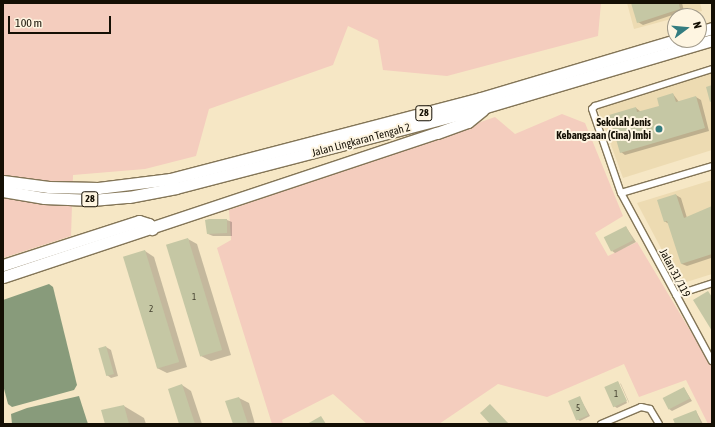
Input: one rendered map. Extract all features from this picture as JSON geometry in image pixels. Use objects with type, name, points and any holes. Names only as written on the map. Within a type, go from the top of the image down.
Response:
[{"type":"highway","name":"Jalan Lingkaran Tengah 2","points":[[3,181],[49,187],[98,188],[173,184],[486,107],[712,40]]},
{"type":"highway","name":"Jalan Lingkaran Tengah 2","points":[[3,191],[44,198],[92,200],[129,197],[481,98],[667,42]]},
{"type":"highway","points":[[3,277],[152,229],[437,133],[468,122],[486,107]]},
{"type":"highway","points":[[3,265],[139,221],[149,224],[152,229]]},
{"type":"street","name":"Jalan 31/119","points":[[712,69],[592,109],[621,193],[712,361]]},
{"type":"street","points":[[621,193],[712,166]]},
{"type":"street","points":[[676,295],[712,283]]},
{"type":"street","points":[[601,424],[636,408],[645,407],[653,413],[659,424]]},
{"type":"shaded area","points":[[3,3],[601,3],[598,36],[447,76],[383,70],[378,40],[348,26],[333,65],[209,109],[196,156],[145,169],[73,175],[71,236],[3,258]]},
{"type":"shaded area","points":[[627,3],[700,3],[701,8],[667,8],[667,20],[634,29]]},
{"type":"shaded area","name":"Sekolah Jenis Kebangsaan (Cina) Imbi","points":[[712,73],[712,150],[623,178],[598,109]]},
{"type":"shaded area","points":[[562,114],[585,123],[623,216],[595,233],[608,256],[637,242],[712,367],[712,424],[708,424],[686,380],[639,397],[624,364],[547,397],[498,384],[439,424],[367,424],[333,394],[282,420],[283,424],[272,424],[217,248],[231,240],[229,210],[495,117],[515,134]]},
{"type":"shaded area","points":[[712,180],[712,274],[680,284],[637,203]]},
{"type":"shaded area","points":[[49,284],[53,287],[77,385],[74,390],[12,407],[8,404],[3,385],[3,300]]},
{"type":"shaded area","points":[[79,396],[88,424],[12,424],[11,414],[27,408]]},
{"type":"building","points":[[631,3],[679,3],[680,8],[667,8],[667,13],[637,23]]},
{"type":"building","points":[[712,85],[712,101],[710,102],[706,87]]},
{"type":"building","points":[[673,93],[676,102],[696,96],[705,128],[620,153],[609,115],[636,107],[637,112],[659,106],[657,98]]},
{"type":"building","points":[[676,194],[684,218],[712,206],[712,254],[681,264],[667,221],[664,222],[657,200]]},
{"type":"building","points":[[227,219],[227,233],[207,234],[205,220]]},
{"type":"building","points":[[626,226],[633,240],[611,252],[604,237]]},
{"type":"building","points":[[188,238],[222,350],[200,357],[166,245]]},
{"type":"building","points":[[145,250],[179,362],[157,369],[123,257]]},
{"type":"building","points":[[708,291],[712,297],[712,331],[693,300]]},
{"type":"building","points":[[106,346],[114,374],[106,376],[98,348]]},
{"type":"building","points":[[618,381],[627,401],[613,407],[604,387]]},
{"type":"building","points":[[182,384],[195,424],[179,424],[168,389]]},
{"type":"building","points":[[684,387],[690,399],[669,409],[663,398]]},
{"type":"building","points":[[580,396],[588,415],[576,420],[568,401]]},
{"type":"building","points":[[239,397],[248,424],[233,424],[225,401]]},
{"type":"building","points":[[490,404],[509,424],[490,424],[480,413]]},
{"type":"building","points":[[124,405],[129,424],[105,424],[101,410]]},
{"type":"building","points":[[696,410],[701,424],[675,424],[673,419]]},
{"type":"building","points":[[321,416],[326,424],[307,424]]},
{"type":"place","name":"Sekolah Jenis Kebangsaan (Cina) Imbi","points":[[659,129]]}]
